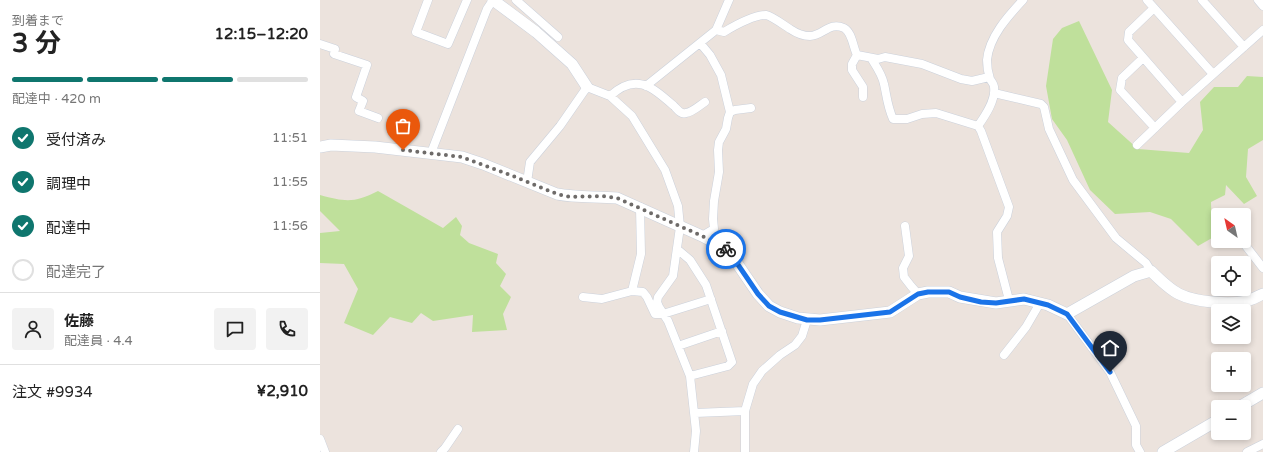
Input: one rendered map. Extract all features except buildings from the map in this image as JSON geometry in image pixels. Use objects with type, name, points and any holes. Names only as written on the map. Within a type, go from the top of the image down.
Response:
[{"type":"street","points":[[428,0],[416,32],[448,44],[467,0]]},
{"type":"street","points":[[431,153],[487,9],[493,0],[536,32],[572,64],[587,86],[610,96],[632,116],[665,170],[678,206],[680,227],[673,276],[658,297],[659,308],[668,321],[690,376],[695,412],[696,431],[694,452]]},
{"type":"street","points":[[516,0],[558,38]]},
{"type":"street","points":[[646,86],[716,30],[729,0]]},
{"type":"street","points":[[978,126],[988,112],[994,93],[994,86],[989,77],[987,60],[991,45],[1000,28],[1023,0]]},
{"type":"street","points":[[1147,0],[1213,74]]},
{"type":"street","points":[[1202,0],[1244,48]]},
{"type":"street","points":[[1258,0],[1263,6]]},
{"type":"street","points":[[1154,8],[1129,32],[1128,40],[1182,102]]},
{"type":"street","points":[[716,30],[724,32],[735,25],[759,16],[768,15],[798,34],[811,36],[821,33],[825,29],[833,26],[844,28],[850,33],[854,49],[858,55],[878,59],[885,57],[922,64],[961,79],[972,81],[989,77]]},
{"type":"street","points":[[1137,145],[1182,102],[1263,30]]},
{"type":"street","points":[[700,42],[710,55],[721,75],[730,112],[726,129],[719,142],[719,172],[714,201],[714,229],[702,236]]},
{"type":"street","points":[[320,44],[335,49],[334,54],[367,65],[356,97],[363,101],[360,111],[378,118]]},
{"type":"street","points":[[858,55],[852,64],[852,70],[863,87],[863,96]]},
{"type":"street","points":[[871,58],[882,79],[887,106],[893,119],[907,119],[922,114],[936,113],[978,126],[981,131],[1009,207],[1007,216],[996,232],[998,258],[1009,300]]},
{"type":"street","points":[[1144,58],[1122,78],[1120,90],[1155,128]]},
{"type":"street","points":[[610,96],[629,83],[636,83],[646,86],[665,99],[681,113],[686,114],[705,102]]},
{"type":"street","points":[[527,182],[530,162],[560,126],[587,86]]},
{"type":"street","points":[[994,93],[1041,104],[1044,107],[1049,129],[1073,180],[1116,238],[1146,264],[1165,284],[1179,294],[1195,299],[1218,303],[1246,301],[1263,294]]},
{"type":"street","points":[[730,112],[751,108]]},
{"type":"street","points":[[320,146],[375,147],[462,157],[557,194],[570,197],[602,196],[617,198],[702,236],[728,250],[758,294],[769,306],[780,312],[807,320],[820,320],[890,312],[918,294],[928,292],[949,292],[960,297],[981,302],[996,303],[1024,299],[1048,305],[1067,314],[1110,372],[1136,426],[1136,445],[1140,452]]},
{"type":"street","points":[[632,291],[641,254],[640,207]]},
{"type":"street","points":[[905,226],[909,256],[903,268],[904,277],[918,294]]},
{"type":"street","points":[[1247,248],[1263,268]]},
{"type":"street","points":[[677,249],[690,260],[706,285],[732,362],[728,366],[690,376]]},
{"type":"street","points":[[1067,314],[1134,276],[1151,271]]},
{"type":"street","points":[[583,297],[602,299],[632,291],[642,292],[647,297],[655,314],[663,314],[711,299]]},
{"type":"street","points":[[1004,355],[1026,327],[1040,303]]},
{"type":"street","points":[[745,452],[745,411],[753,384],[762,371],[780,355],[795,345],[802,336],[807,320]]},
{"type":"street","points":[[678,346],[722,331]]},
{"type":"street","points":[[1250,400],[1263,392]]},
{"type":"street","points":[[695,412],[745,411]]},
{"type":"street","points":[[1163,452],[1211,424]]},
{"type":"street","points":[[441,452],[458,429]]},
{"type":"street","points":[[320,439],[325,452]]},
{"type":"street","points":[[1247,452],[1263,444]]},
{"type":"green space","points":[[1079,21],[1112,90],[1108,122],[1138,149],[1189,153],[1203,130],[1200,102],[1214,87],[1238,87],[1247,76],[1263,77],[1263,140],[1248,149],[1246,177],[1257,196],[1244,204],[1226,185],[1225,195],[1211,202],[1211,239],[1198,246],[1171,219],[1150,212],[1115,214],[1090,190],[1067,140],[1052,119],[1046,86],[1053,39],[1062,28]]},
{"type":"green space","points":[[378,191],[443,228],[456,217],[462,226],[460,235],[469,243],[498,254],[496,263],[506,274],[500,286],[511,297],[503,314],[507,330],[472,332],[473,315],[433,321],[421,313],[412,323],[390,317],[373,335],[344,323],[358,289],[344,264],[320,263],[320,233],[340,231],[320,211],[320,195],[350,200],[362,198]]},
{"type":"way so far","points":[[403,150],[462,157],[557,194],[570,197],[602,196],[617,198],[702,236],[726,249]]},
{"type":"route","points":[[726,249],[758,294],[769,306],[780,312],[807,320],[820,320],[890,312],[918,294],[928,292],[949,292],[960,297],[981,302],[996,303],[1024,299],[1048,305],[1067,314],[1069,319],[1110,372]]}]
